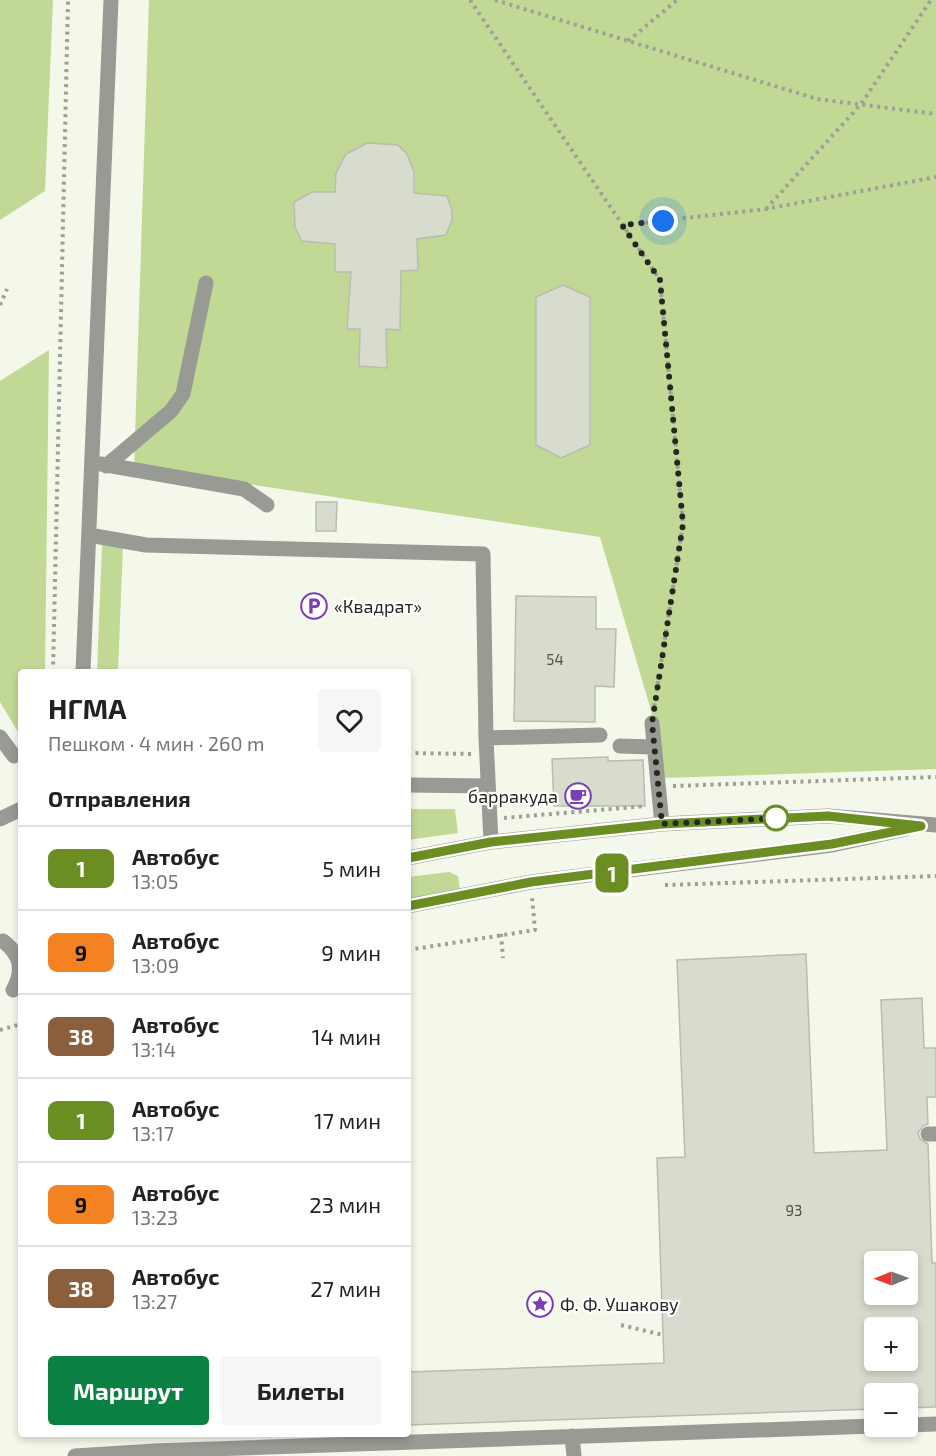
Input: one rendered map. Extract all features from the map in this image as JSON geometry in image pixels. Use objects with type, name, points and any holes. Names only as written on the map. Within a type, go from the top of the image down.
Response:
[{"type":"street","points":[[82,669],[89,535],[99,464],[111,0]]},
{"type":"street","points":[[99,464],[171,411],[183,393],[206,283]]},
{"type":"street","points":[[99,464],[244,489],[267,505]]},
{"type":"street","points":[[89,535],[146,545],[483,554],[487,786],[491,842]]},
{"type":"street","points":[[652,723],[662,824]]},
{"type":"street","points":[[486,738],[600,735]]},
{"type":"street","points":[[0,737],[14,756]]},
{"type":"street","points":[[620,746],[654,747]]},
{"type":"street","points":[[411,785],[487,786]]},
{"type":"street","points":[[0,819],[18,810]]},
{"type":"street","points":[[411,857],[491,842],[662,824],[828,816],[928,826]]},
{"type":"street","points":[[411,905],[531,882],[832,844],[928,826]]},
{"type":"street","points":[[2,941],[18,937]]},
{"type":"street","points":[[2,941],[14,950],[18,959]]},
{"type":"street","points":[[918,1425],[936,1424]]},
{"type":"street","points":[[75,1456],[368,1439],[572,1436],[864,1426]]},
{"type":"street","points":[[572,1436],[574,1456]]},
{"type":"path","points":[[53,669],[68,0]]},
{"type":"path","points":[[470,0],[660,280],[683,524],[652,723]]},
{"type":"path","points":[[495,0],[817,99],[936,114]]},
{"type":"path","points":[[628,40],[677,0]]},
{"type":"path","points":[[766,209],[861,104],[931,0]]},
{"type":"path","points":[[622,225],[766,209],[936,177]]},
{"type":"path","points":[[0,305],[7,289]]},
{"type":"path","points":[[411,753],[487,754]]},
{"type":"path","points":[[489,819],[650,805],[649,787],[658,786],[936,777]]},
{"type":"path","points":[[663,885],[936,876]]},
{"type":"path","points":[[411,949],[535,930],[532,897],[542,896]]},
{"type":"path","points":[[501,934],[502,958]]},
{"type":"path","points":[[0,1030],[18,1025]]},
{"type":"path","points":[[621,1325],[663,1335]]},
{"type":"green space","points":[[0,0],[53,0],[45,191],[0,220]]},
{"type":"green space","points":[[149,0],[936,0],[936,769],[661,778],[660,741],[600,537],[134,467]]},
{"type":"green space","points":[[49,350],[45,669],[18,669],[18,732],[0,702],[0,381]]},
{"type":"green space","points":[[102,544],[123,545],[118,669],[97,669]]},
{"type":"green space","points":[[411,809],[455,809],[458,833],[411,840]]},
{"type":"green space","points":[[449,872],[458,876],[460,890],[411,901],[411,877]]},
{"type":"building","points":[[367,143],[398,145],[407,154],[414,172],[414,193],[447,196],[452,210],[452,220],[446,235],[417,239],[418,270],[401,271],[400,330],[386,329],[387,368],[359,366],[360,329],[347,329],[351,272],[335,272],[335,244],[302,241],[295,227],[294,202],[312,192],[335,192],[336,173],[346,154]]},
{"type":"building","points":[[563,285],[590,297],[590,445],[561,458],[536,445],[536,297]]},
{"type":"building","points":[[316,502],[337,502],[336,531],[316,531]]},
{"type":"building","points":[[516,596],[596,597],[596,629],[616,629],[614,687],[595,686],[595,722],[514,721]]},
{"type":"building","points":[[608,757],[608,761],[643,760],[645,806],[554,806],[552,759]]},
{"type":"building","points":[[806,954],[814,1153],[887,1150],[881,1000],[922,998],[924,1048],[936,1048],[936,1097],[927,1097],[928,1124],[923,1126],[918,1133],[920,1139],[928,1144],[932,1263],[936,1263],[936,1407],[918,1408],[918,1383],[864,1383],[864,1409],[411,1425],[411,1372],[664,1363],[657,1158],[685,1157],[677,960]]},
{"type":"bus line","name":"1","points":[[411,857],[491,842],[662,824],[828,816],[921,826],[832,844],[688,864],[531,882],[411,905]]},
{"type":"place","name":"«Квадрат»","points":[[314,606]]},
{"type":"place","name":"барракуда","points":[[578,796]]},
{"type":"place","name":"Ф. Ф. Ушакову","points":[[540,1304]]},
{"type":"route","points":[[663,221],[622,225],[660,280],[683,524],[652,723],[662,824],[781,818],[776,818]]}]
